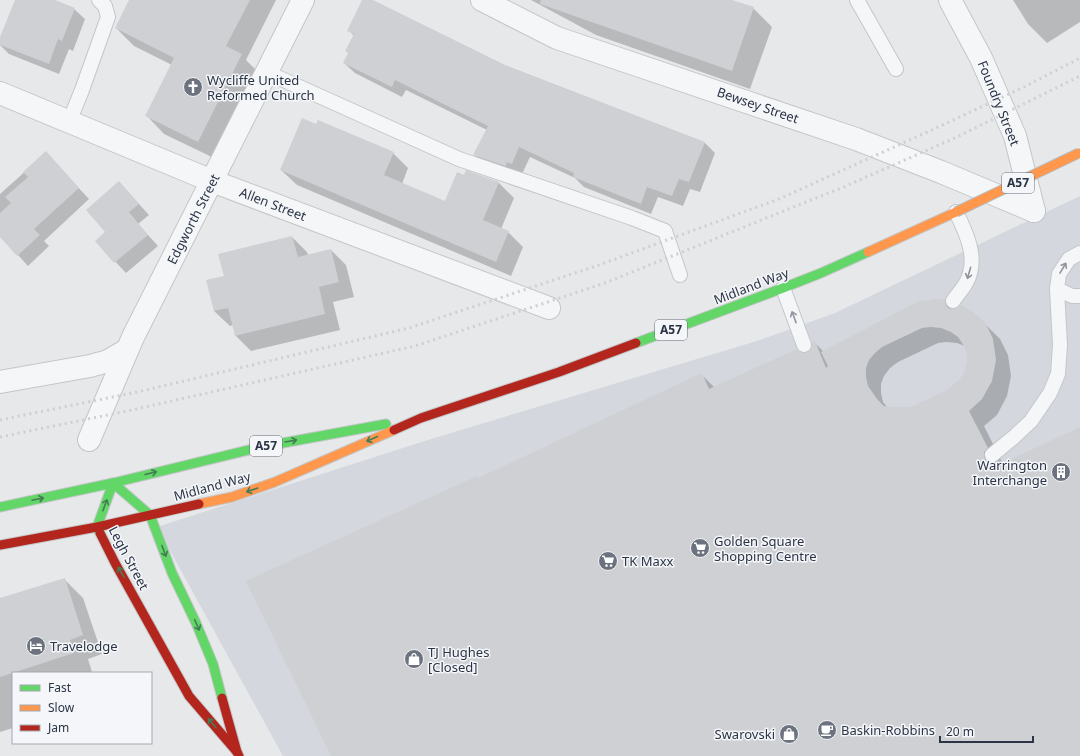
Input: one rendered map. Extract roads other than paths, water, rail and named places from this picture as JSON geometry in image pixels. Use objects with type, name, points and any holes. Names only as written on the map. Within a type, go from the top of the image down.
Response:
[{"type":"main road","name":"Midland Way","points":[[0,544],[97,527],[232,497],[275,482],[421,418],[559,372],[821,273],[956,212],[1080,153]]},
{"type":"main road","name":"Midland Way","points":[[0,507],[113,483],[261,446],[421,418]]},
{"type":"main road","name":"Legh Street","points":[[113,483],[150,515],[172,573],[214,664],[234,755],[189,696],[115,563],[97,527],[113,483]]},
{"type":"street","name":"Edgworth Street","points":[[89,440],[133,337],[303,0]]},
{"type":"street","name":"Bewsey Street","points":[[482,0],[557,38],[856,139],[941,172],[1034,211]]},
{"type":"street","name":"Foundry Street","points":[[950,0],[981,58],[1015,136],[1034,211]]},
{"type":"street","name":"Allen Street","points":[[0,93],[212,181],[549,308]]},
{"type":"street","points":[[0,382],[90,366],[108,361],[127,350]]},
{"type":"lane","points":[[69,122],[108,17],[105,6],[99,0]]},
{"type":"lane","points":[[856,0],[896,69]]},
{"type":"lane","points":[[266,72],[459,159],[666,231],[680,274]]},
{"type":"lane","points":[[953,301],[966,283],[971,269],[971,257],[967,236],[956,212]]},
{"type":"lane","points":[[992,455],[1031,421],[1050,393],[1058,374],[1060,345],[1057,289],[1059,274],[1069,259],[1080,253]]},
{"type":"lane","points":[[783,288],[804,346]]},
{"type":"lane","points":[[1057,289],[1072,296],[1080,296]]},
{"type":"railway","points":[[0,420],[137,392],[409,328],[599,265],[779,199],[1024,87],[1080,58]]},
{"type":"railway","points":[[0,437],[132,410],[415,346],[605,283],[846,186],[957,137],[1080,76]]},
{"type":"place","name":"Wycliffe United Reformed Church","points":[[193,87]]},
{"type":"place","name":"Warrington Interchange","points":[[1061,472]]},
{"type":"place","name":"Golden Square Shopping Centre","points":[[700,548]]},
{"type":"place","name":"TK Maxx","points":[[608,561]]},
{"type":"place","name":"Travelodge","points":[[36,646]]},
{"type":"place","name":"TJ Hughes [Closed]","points":[[414,659]]},
{"type":"place","name":"Baskin-Robbins","points":[[827,730]]},
{"type":"place","name":"Swarovski","points":[[789,734]]}]
